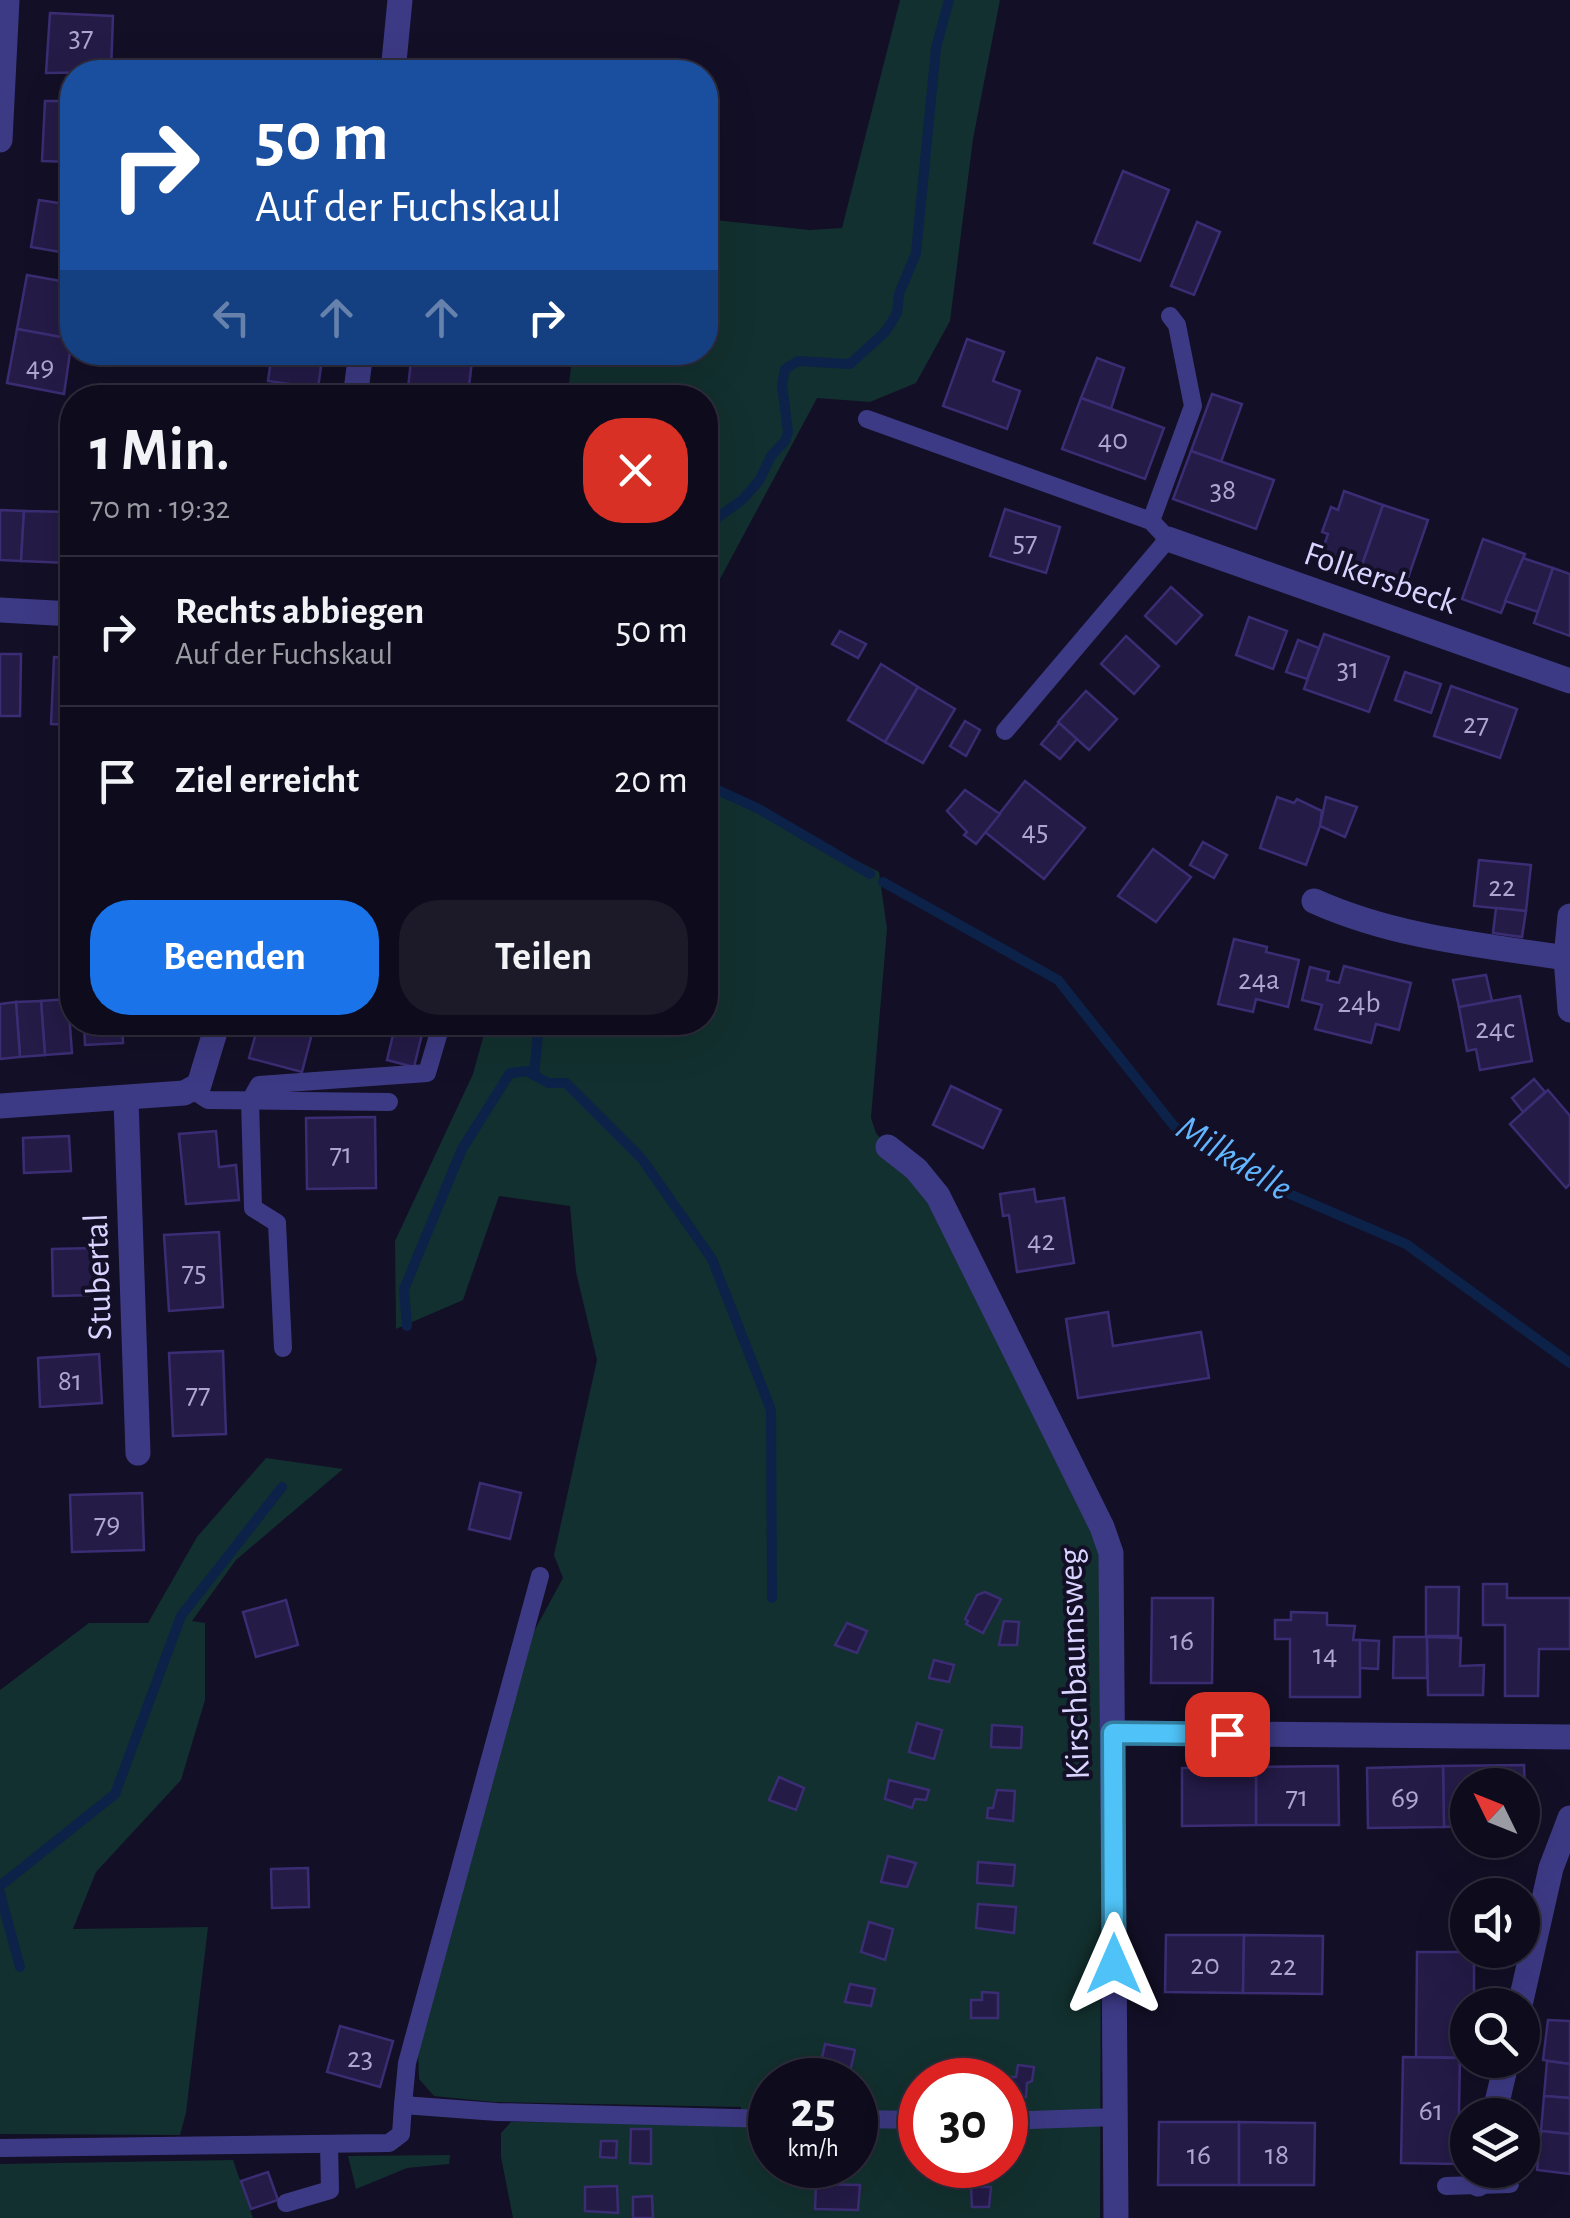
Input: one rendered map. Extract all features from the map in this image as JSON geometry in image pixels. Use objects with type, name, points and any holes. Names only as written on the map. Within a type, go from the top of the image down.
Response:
[{"type":"street","points":[[0,140],[7,0]]},
{"type":"street","points":[[394,60],[400,0]]},
{"type":"street","name":"Folkersbeck","points":[[1159,530],[1570,681]]},
{"type":"street","points":[[0,610],[60,613]]},
{"type":"street","points":[[1314,900],[1348,916],[1427,938],[1566,958]]},
{"type":"street","points":[[1570,916],[1566,958],[1570,1010]]},
{"type":"street","points":[[0,1106],[184,1093],[199,1085],[215,1035]]},
{"type":"street","name":"Stubertal","points":[[126,1099],[138,1452]]},
{"type":"street","name":"Kirschbaumsweg","points":[[888,1147],[916,1169],[938,1196],[1102,1527],[1111,1553],[1116,2218]]},
{"type":"street","points":[[1113,1733],[1570,1737]]},
{"type":"street","points":[[1524,1988],[1551,1868],[1570,1818]]},
{"type":"lane","points":[[1005,732],[1159,530],[1193,406],[1177,325],[1170,316]]},
{"type":"lane","name":"Folkersbeck","points":[[867,419],[1159,530]]},
{"type":"lane","points":[[283,1348],[277,1223],[254,1208],[250,1101],[260,1086],[427,1073],[438,1035]]},
{"type":"lane","points":[[192,1089],[208,1100],[389,1102]]},
{"type":"lane","points":[[0,2148],[389,2143],[402,2134],[407,2063],[540,1576]]},
{"type":"lane","points":[[403,2104],[498,2112],[748,2118]]},
{"type":"lane","points":[[1028,2120],[1115,2117]]},
{"type":"lane","points":[[286,2203],[330,2190],[328,2144]]},
{"type":"lane","points":[[1446,2186],[1450,2185]]},
{"type":"green space","points":[[900,0],[1000,0],[973,139],[950,321],[916,383],[870,402],[817,398],[718,583],[718,385],[569,385],[571,365],[718,365],[718,220],[809,230],[842,228]]},
{"type":"green space","points":[[718,790],[879,872],[887,929],[871,1118],[876,1133],[926,1192],[1087,1519],[1102,1563],[1100,2218],[513,2218],[501,2157],[501,2133],[511,2122],[741,2123],[741,2107],[494,2102],[434,2096],[419,2079],[418,2053],[532,1635],[563,1578],[554,1555],[597,1360],[576,1272],[570,1206],[499,1196],[463,1300],[396,1329],[395,1241],[473,1074],[484,1035],[718,1035]]},
{"type":"green space","points":[[266,1458],[343,1469],[236,1560],[192,1621],[205,1623],[205,1700],[181,1780],[96,1872],[73,1929],[208,1927],[186,2113],[180,2135],[0,2134],[0,1690],[89,1623],[148,1623],[197,1537]]},
{"type":"green space","points":[[450,2155],[449,2164],[407,2168],[356,2189],[348,2156]]},
{"type":"green space","points":[[233,2160],[253,2218],[0,2218],[0,2164]]},
{"type":"building","points":[[50,13],[113,16],[111,60],[60,60],[60,73],[46,73]]},
{"type":"building","points":[[45,101],[60,101],[60,162],[42,161]]},
{"type":"building","points":[[1123,171],[1169,190],[1140,261],[1094,243]]},
{"type":"building","points":[[39,200],[60,203],[60,252],[31,247]]},
{"type":"building","points":[[1197,222],[1220,232],[1194,295],[1171,286]]},
{"type":"building","points":[[27,275],[60,281],[60,337],[17,329]]},
{"type":"building","points":[[17,329],[60,337],[60,365],[68,365],[60,393],[7,383]]},
{"type":"building","points":[[967,339],[1004,352],[993,381],[1020,391],[1007,429],[943,406]]},
{"type":"building","points":[[1097,358],[1124,368],[1111,409],[1081,398]]},
{"type":"building","points":[[270,365],[321,365],[318,385],[268,381]]},
{"type":"building","points":[[411,365],[471,365],[469,385],[408,385]]},
{"type":"building","points":[[1212,394],[1242,404],[1221,462],[1191,451]]},
{"type":"building","points":[[1081,398],[1164,428],[1145,479],[1062,449]]},
{"type":"building","points":[[1191,451],[1274,480],[1256,529],[1173,499]]},
{"type":"building","points":[[1344,491],[1383,505],[1362,565],[1322,551],[1328,534],[1322,532],[1331,507],[1338,510]]},
{"type":"building","points":[[1383,505],[1428,520],[1407,581],[1362,565]]},
{"type":"building","points":[[1005,509],[1060,527],[1046,573],[990,556]]},
{"type":"building","points":[[0,510],[24,511],[21,561],[0,560]]},
{"type":"building","points":[[24,511],[60,512],[60,563],[21,561]]},
{"type":"building","points":[[1483,539],[1525,554],[1501,613],[1462,599]]},
{"type":"building","points":[[1523,558],[1553,568],[1538,612],[1505,601]]},
{"type":"building","points":[[1553,568],[1570,574],[1570,636],[1534,623]]},
{"type":"building","points":[[1171,587],[1202,615],[1176,644],[1145,616]]},
{"type":"building","points":[[1249,617],[1287,631],[1273,669],[1236,655]]},
{"type":"building","points":[[840,631],[866,644],[858,658],[832,644]]},
{"type":"building","points":[[1324,634],[1389,657],[1369,712],[1304,689]]},
{"type":"building","points":[[1126,636],[1159,666],[1134,694],[1101,664]]},
{"type":"building","points":[[1298,640],[1319,648],[1307,679],[1286,672]]},
{"type":"building","points":[[0,654],[21,654],[20,716],[0,716]]},
{"type":"building","points":[[54,657],[60,657],[60,724],[51,724]]},
{"type":"building","points":[[881,664],[918,687],[885,742],[848,720]]},
{"type":"building","points":[[1405,672],[1441,684],[1431,713],[1395,700]]},
{"type":"building","points":[[1451,686],[1517,709],[1500,758],[1434,736]]},
{"type":"building","points":[[918,687],[955,709],[923,763],[885,742]]},
{"type":"building","points":[[1086,691],[1117,719],[1089,750],[1058,722]]},
{"type":"building","points":[[965,721],[980,730],[966,756],[950,746]]},
{"type":"building","points":[[1059,723],[1077,739],[1060,759],[1041,744]]},
{"type":"building","points":[[1025,781],[1085,828],[1044,879],[985,832]]},
{"type":"building","points":[[965,790],[1000,814],[976,844],[964,835],[967,832],[947,811]]},
{"type":"building","points":[[1277,797],[1294,803],[1297,799],[1322,811],[1306,865],[1260,848]]},
{"type":"building","points":[[1326,797],[1357,807],[1345,837],[1320,826]]},
{"type":"building","points":[[1203,842],[1227,855],[1214,878],[1190,865]]},
{"type":"building","points":[[1153,849],[1191,877],[1156,922],[1118,896]]},
{"type":"building","points":[[1479,860],[1531,865],[1526,911],[1474,906]]},
{"type":"building","points":[[1496,908],[1526,911],[1522,937],[1493,933]]},
{"type":"building","points":[[1234,939],[1299,960],[1288,1007],[1256,999],[1253,1012],[1218,1004]]},
{"type":"building","points":[[1344,966],[1411,983],[1399,1030],[1376,1024],[1371,1043],[1315,1029],[1322,1005],[1302,1000],[1310,967],[1329,972],[1327,980],[1339,983]]},
{"type":"building","points":[[1486,975],[1492,1001],[1459,1007],[1453,980]]},
{"type":"building","points":[[1520,996],[1532,1061],[1480,1070],[1476,1049],[1467,1051],[1459,1007]]},
{"type":"building","points":[[60,1000],[60,1035],[71,1035],[72,1053],[45,1055],[41,1001]]},
{"type":"building","points":[[41,1001],[45,1055],[20,1057],[16,1002]]},
{"type":"building","points":[[16,1002],[20,1057],[0,1059],[0,1004]]},
{"type":"building","points":[[85,1035],[123,1035],[123,1043],[85,1045]]},
{"type":"building","points":[[255,1035],[312,1035],[302,1072],[249,1058]]},
{"type":"building","points":[[393,1035],[422,1035],[414,1067],[387,1060]]},
{"type":"building","points":[[1534,1079],[1545,1092],[1523,1112],[1512,1098]]},
{"type":"building","points":[[951,1086],[1001,1110],[983,1148],[933,1125]]},
{"type":"building","points":[[1548,1090],[1570,1116],[1570,1184],[1566,1188],[1510,1124]]},
{"type":"building","points":[[375,1117],[376,1188],[307,1189],[306,1118]]},
{"type":"building","points":[[216,1131],[219,1167],[236,1165],[239,1200],[186,1204],[179,1134]]},
{"type":"building","points":[[69,1136],[71,1171],[24,1173],[23,1138]]},
{"type":"building","points":[[1034,1189],[1036,1202],[1064,1198],[1074,1263],[1017,1272],[1009,1215],[1003,1216],[1000,1194]]},
{"type":"building","points":[[219,1232],[223,1307],[169,1311],[164,1235]]},
{"type":"building","points":[[95,1248],[96,1295],[53,1296],[52,1249]]},
{"type":"building","points":[[1108,1312],[1113,1346],[1201,1332],[1209,1378],[1078,1398],[1066,1319]]},
{"type":"building","points":[[223,1351],[226,1434],[173,1436],[169,1353]]},
{"type":"building","points":[[99,1354],[102,1403],[40,1407],[38,1358]]},
{"type":"building","points":[[480,1483],[521,1493],[510,1539],[469,1529]]},
{"type":"building","points":[[142,1493],[144,1550],[72,1552],[70,1495]]},
{"type":"building","points":[[1483,1584],[1507,1584],[1507,1598],[1570,1598],[1570,1649],[1539,1649],[1538,1696],[1505,1696],[1505,1625],[1483,1625]]},
{"type":"building","points":[[1426,1587],[1459,1587],[1458,1636],[1426,1636]]},
{"type":"building","points":[[985,1592],[1001,1599],[983,1633],[966,1624],[965,1619],[977,1595]]},
{"type":"building","points":[[1152,1598],[1213,1598],[1212,1683],[1151,1683]]},
{"type":"building","points":[[286,1600],[298,1645],[256,1657],[243,1612]]},
{"type":"building","points":[[1291,1612],[1327,1613],[1327,1625],[1355,1626],[1353,1640],[1360,1640],[1360,1697],[1290,1697],[1290,1639],[1275,1639],[1275,1620],[1291,1620]]},
{"type":"building","points":[[1004,1621],[1019,1622],[1017,1645],[999,1645]]},
{"type":"building","points":[[847,1623],[867,1631],[857,1653],[835,1645]]},
{"type":"building","points":[[1394,1637],[1427,1637],[1427,1678],[1393,1678]]},
{"type":"building","points":[[1427,1637],[1461,1638],[1460,1666],[1484,1665],[1483,1695],[1428,1695]]},
{"type":"building","points":[[1360,1640],[1379,1641],[1378,1669],[1360,1668]]},
{"type":"building","points":[[934,1660],[954,1665],[949,1682],[929,1678]]},
{"type":"building","points":[[917,1723],[942,1730],[934,1759],[909,1752]]},
{"type":"building","points":[[992,1725],[1022,1727],[1021,1748],[991,1747]]},
{"type":"building","points":[[1338,1766],[1339,1825],[1256,1825],[1256,1767]]},
{"type":"building","points":[[1443,1766],[1524,1768],[1450,1768],[1450,1827],[1444,1827]]},
{"type":"building","points":[[1443,1766],[1444,1827],[1368,1828],[1367,1768]]},
{"type":"building","points":[[1256,1767],[1256,1825],[1182,1826],[1182,1768]]},
{"type":"building","points":[[779,1777],[804,1788],[796,1810],[769,1800]]},
{"type":"building","points":[[889,1780],[929,1790],[926,1800],[915,1799],[912,1808],[885,1799]]},
{"type":"building","points":[[997,1790],[1015,1791],[1013,1821],[987,1818]]},
{"type":"building","points":[[888,1856],[916,1863],[907,1887],[881,1882]]},
{"type":"building","points":[[978,1862],[1015,1865],[1013,1886],[977,1883]]},
{"type":"building","points":[[308,1868],[309,1907],[272,1908],[271,1869]]},
{"type":"building","points":[[978,1904],[1016,1907],[1014,1933],[976,1928]]},
{"type":"building","points":[[869,1922],[893,1929],[885,1960],[861,1952]]},
{"type":"building","points":[[1166,1935],[1244,1935],[1243,1993],[1165,1992]]},
{"type":"building","points":[[1244,1935],[1323,1936],[1322,1994],[1243,1993]]},
{"type":"building","points":[[1417,1952],[1450,1952],[1450,1968],[1474,1968],[1474,1988],[1450,1988],[1450,2058],[1416,2057]]},
{"type":"building","points":[[850,1984],[875,1989],[871,2006],[845,2002]]},
{"type":"building","points":[[982,1992],[998,1993],[998,2018],[971,2018],[971,2000],[982,2000]]},
{"type":"building","points":[[1548,2020],[1570,2021],[1570,2064],[1543,2060]]},
{"type":"building","points":[[340,2026],[393,2041],[380,2087],[327,2072]]},
{"type":"building","points":[[825,2044],[855,2050],[853,2058],[822,2058]]},
{"type":"building","points":[[1403,2057],[1450,2058],[1450,2078],[1460,2078],[1459,2098],[1450,2098],[1450,2164],[1401,2163]]},
{"type":"building","points":[[1547,2061],[1570,2064],[1570,2098],[1544,2096]]},
{"type":"building","points":[[1028,2066],[1034,2067],[1032,2081],[1028,2083]]},
{"type":"building","points":[[1544,2096],[1570,2098],[1570,2134],[1541,2131]]},
{"type":"building","points":[[1159,2122],[1239,2122],[1239,2185],[1158,2185]]},
{"type":"building","points":[[1239,2122],[1315,2123],[1314,2185],[1239,2185]]},
{"type":"building","points":[[631,2129],[651,2129],[651,2164],[630,2163]]},
{"type":"building","points":[[1541,2131],[1570,2134],[1570,2174],[1540,2170]]},
{"type":"building","points":[[601,2141],[617,2141],[616,2158],[600,2157]]},
{"type":"building","points":[[268,2172],[278,2200],[251,2209],[241,2181]]},
{"type":"building","points":[[617,2186],[618,2213],[585,2211],[585,2187]]},
{"type":"building","points":[[816,2188],[860,2188],[858,2210],[815,2209]]},
{"type":"building","points":[[971,2188],[991,2188],[989,2207],[972,2207]]},
{"type":"building","points":[[652,2196],[653,2218],[633,2218],[633,2197]]},
{"type":"waterway","points":[[718,517],[759,481],[771,456],[785,441],[785,369],[798,361],[850,364],[886,331],[897,313],[899,294],[916,253],[936,48],[949,0]]},
{"type":"waterway","name":"Milkdelle","points":[[718,790],[759,809],[870,874]]},
{"type":"waterway","name":"Milkdelle","points":[[883,882],[1058,980],[1174,1126],[1278,1189],[1406,1244],[1570,1363]]},
{"type":"waterway","points":[[407,1326],[404,1289],[462,1149],[510,1073],[528,1071],[534,1075],[538,1035]]},
{"type":"waterway","points":[[534,1075],[548,1083],[566,1083],[642,1159],[712,1259],[771,1410],[772,1598]]},
{"type":"waterway","points":[[0,1886],[115,1794],[181,1616],[282,1487]]},
{"type":"waterway","points":[[0,1893],[20,1967]]},
{"type":"route","points":[[1114,1964],[1113,1733],[1227,1734]]}]
